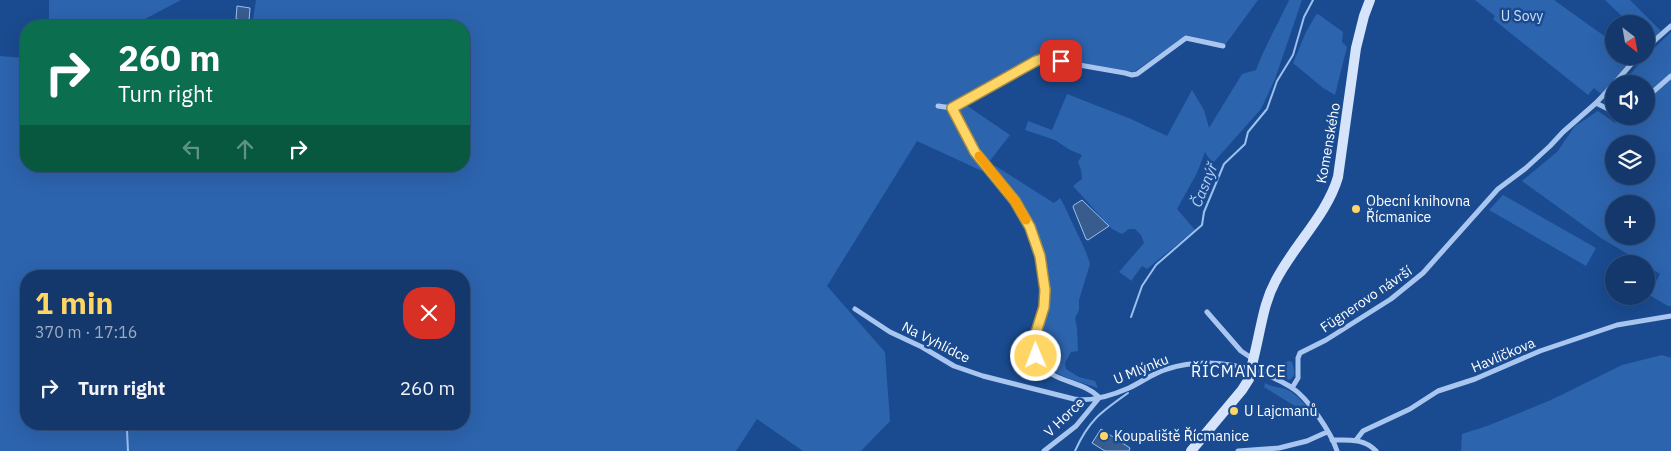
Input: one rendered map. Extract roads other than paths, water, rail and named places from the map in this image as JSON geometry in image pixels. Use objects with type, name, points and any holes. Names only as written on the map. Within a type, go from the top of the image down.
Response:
[{"type":"main road","name":"Komenského","points":[[1191,451],[1249,379],[1265,304],[1273,284],[1330,200],[1338,177],[1356,48],[1370,0]]},
{"type":"street","points":[[1655,40],[1671,26]]},
{"type":"street","points":[[938,106],[952,108],[1036,61],[1045,58],[1125,73],[1132,76],[1186,38],[1223,46]]},
{"type":"street","name":"Fügnerovo návrší","points":[[1622,75],[1630,65]]},
{"type":"street","points":[[1655,90],[1671,76]]},
{"type":"street","name":"Fügnerovo návrší","points":[[1292,388],[1298,378],[1298,358],[1300,353],[1326,340],[1384,304],[1423,273],[1498,189],[1526,168],[1605,94]]},
{"type":"street","points":[[1596,103],[1605,108]]},
{"type":"street","points":[[952,108],[975,152],[1015,201],[1030,227],[1040,256],[1045,290],[1044,307],[1034,339],[1036,356],[1040,364],[1054,376],[1091,390],[1099,397]]},
{"type":"street","name":"Na Vyhlídce","points":[[854,309],[890,332],[922,346],[954,366],[983,376],[1042,390],[1062,397],[1088,400],[1099,397]]},
{"type":"street","points":[[1207,312],[1252,364],[1292,388],[1317,413],[1337,451]]},
{"type":"street","name":"Havlíčkova","points":[[1356,440],[1363,431],[1410,409],[1438,392],[1475,379],[1540,351],[1617,325],[1671,316]]},
{"type":"street","name":"U Mlýnku","points":[[1099,397],[1130,388],[1163,370],[1179,366],[1202,363],[1252,364]]},
{"type":"street","name":"V Horce","points":[[1044,451],[1076,426],[1099,397]]},
{"type":"street","points":[[1238,451],[1279,448],[1307,441],[1328,432]]},
{"type":"street","points":[[1332,440],[1356,440],[1368,444],[1376,451]]},
{"type":"waterway","name":"Časnýř","points":[[1131,317],[1142,286],[1156,265],[1202,225],[1204,212],[1224,164],[1245,144],[1248,132],[1267,109],[1277,81],[1293,55],[1304,17],[1313,0]]},
{"type":"waterway","name":"Časnýř","points":[[1075,451],[1091,424],[1110,406],[1128,393]]},
{"type":"waterway","points":[[127,430],[128,451]]},
{"type":"place","name":"Obecní knihovna Řícmanice","points":[[1356,209]]},
{"type":"place","name":"U Lajcmanů","points":[[1234,411]]},
{"type":"place","name":"Koupaliště Řícmanice","points":[[1104,436]]},
{"type":"district","name":"ŘÍCMANICE","points":[[1239,371]]},
{"type":"park label","name":"U Sovy","points":[[1522,16]]}]
